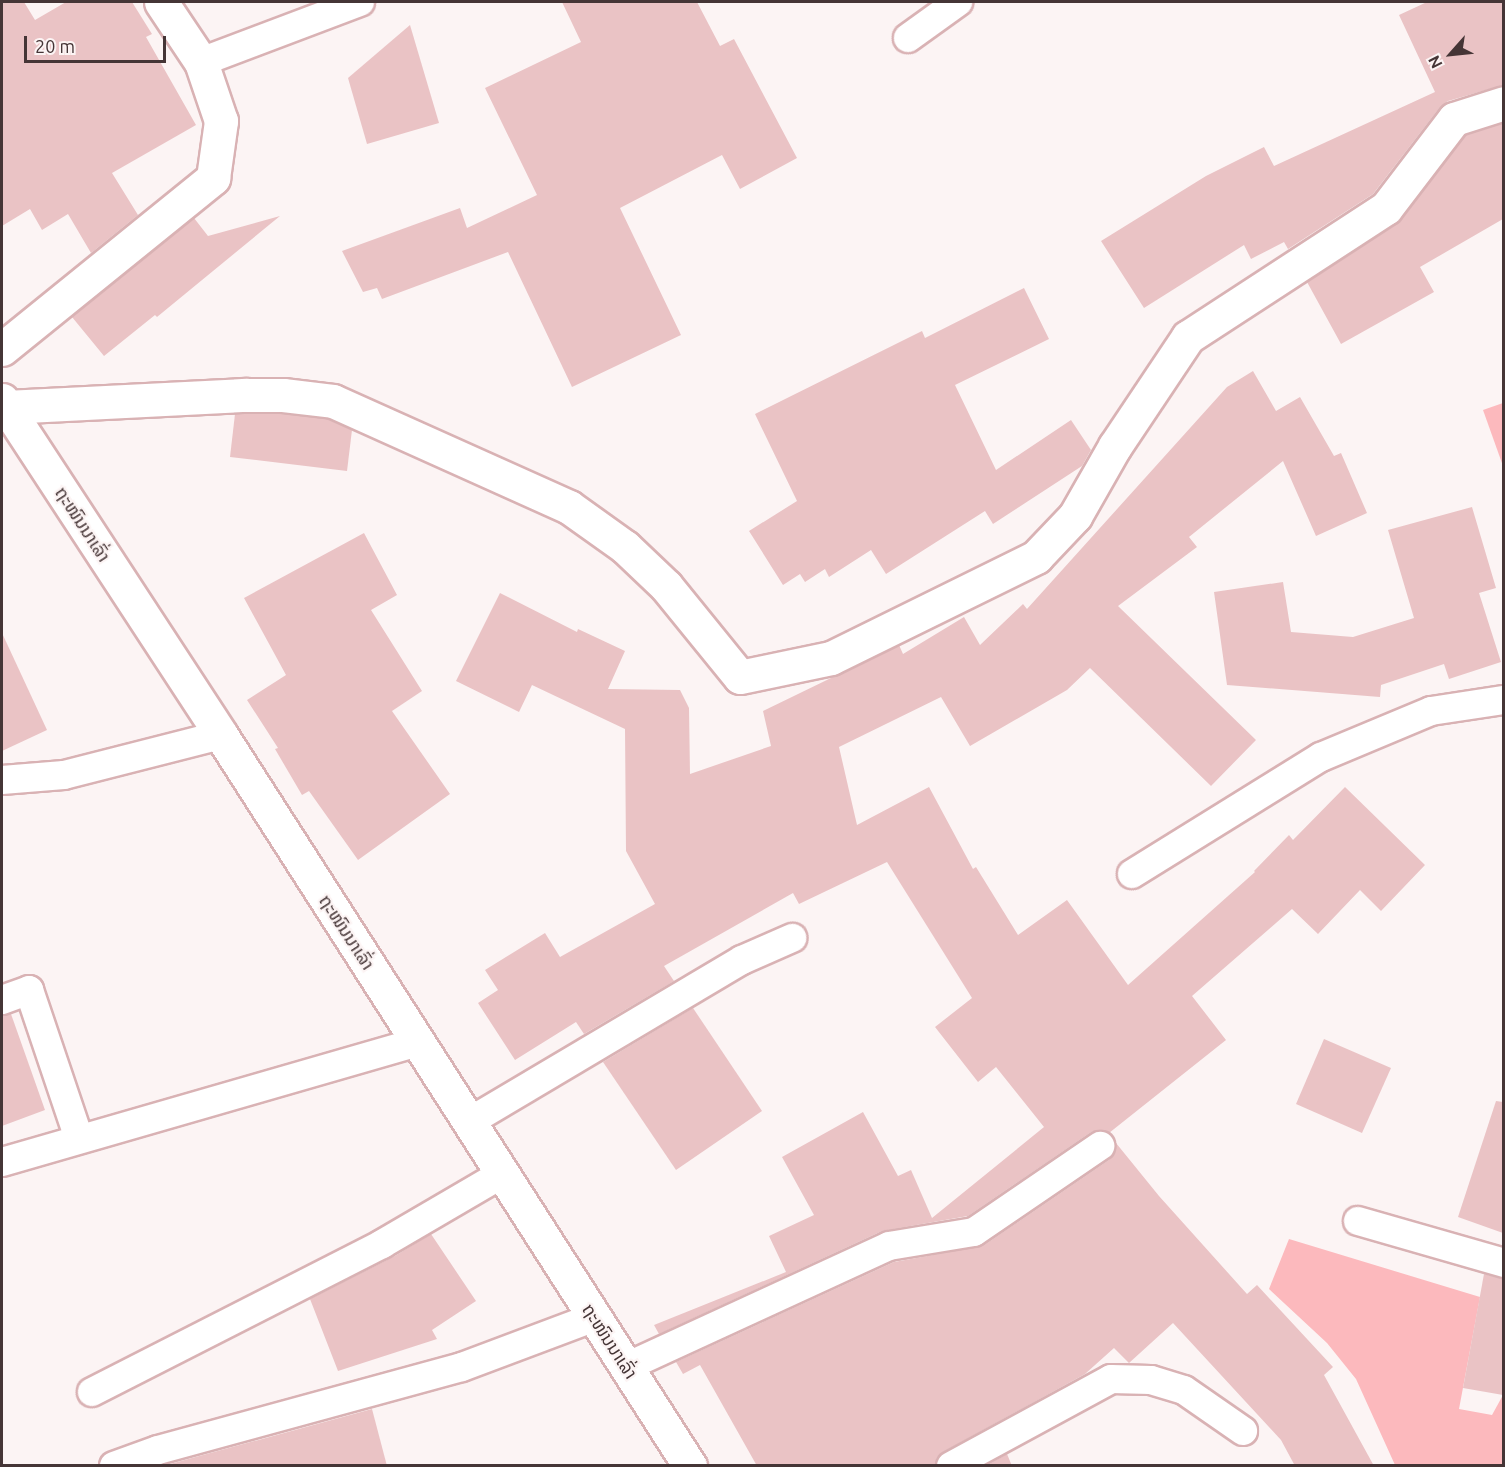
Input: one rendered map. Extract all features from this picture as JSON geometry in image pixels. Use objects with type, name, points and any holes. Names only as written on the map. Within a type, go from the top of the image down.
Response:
[{"type":"street","points":[[2,349],[213,178],[221,121],[201,62],[161,2]]},
{"type":"street","points":[[4,404],[247,395],[333,401],[569,507],[625,548],[666,586],[740,677],[831,658],[1036,557],[1075,516],[1115,446],[1188,337],[1386,208],[1454,119],[1503,103]]},
{"type":"street","name":"ຖະໜົນນາເລົ່າ","points":[[4,404],[221,735],[690,1466]]},
{"type":"lane","points":[[201,62],[360,2]]},
{"type":"lane","points":[[908,38],[958,2]]},
{"type":"lane","points":[[1132,874],[1321,757],[1431,711],[1503,700]]},
{"type":"lane","points":[[2,780],[64,775],[221,735]]},
{"type":"lane","points":[[469,1122],[742,960],[792,938]]},
{"type":"lane","points":[[2,1000],[29,990],[79,1139]]},
{"type":"lane","points":[[2,1162],[417,1042]]},
{"type":"lane","points":[[626,1367],[889,1246],[974,1232],[1100,1146]]},
{"type":"lane","points":[[92,1392],[382,1244],[502,1174]]},
{"type":"lane","points":[[1358,1221],[1503,1263]]},
{"type":"lane","points":[[114,1466],[158,1450],[462,1367],[595,1317]]},
{"type":"lane","points":[[951,1466],[1111,1379],[1151,1380],[1184,1390],[1243,1431]]},
{"type":"shaded area","points":[[1504,403],[1503,466],[1483,410]]},
{"type":"shaded area","points":[[1289,1239],[1480,1297],[1459,1409],[1492,1415],[1503,1395],[1503,1465],[1395,1465],[1356,1379],[1327,1343],[1269,1289]]},
{"type":"building","points":[[2,2],[24,2],[35,20],[66,2],[132,2],[152,34],[146,37],[196,125],[112,173],[138,215],[91,253],[68,214],[42,230],[30,209],[2,226]]},
{"type":"building","points":[[562,2],[697,2],[720,46],[734,39],[797,158],[740,189],[722,155],[620,208],[681,335],[572,387],[508,252],[382,299],[377,288],[363,292],[342,251],[460,208],[467,228],[537,195],[485,88],[581,42]]},
{"type":"building","points":[[1427,2],[1503,2],[1503,85],[1448,101],[1440,107],[1373,194],[1288,249],[1284,242],[1251,259],[1244,245],[1144,308],[1101,241],[1206,176],[1264,147],[1274,166],[1435,92],[1399,15]]},
{"type":"building","points":[[410,25],[439,123],[367,144],[348,78]]},
{"type":"building","points":[[1503,123],[1503,219],[1420,267],[1434,292],[1341,344],[1307,282],[1397,223],[1465,135]]},
{"type":"building","points":[[280,216],[157,317],[155,315],[104,356],[72,317],[194,218],[208,236]]},
{"type":"building","points":[[1024,288],[1049,339],[955,385],[996,470],[1071,420],[1091,450],[1082,466],[993,524],[985,511],[886,574],[871,550],[829,577],[825,569],[805,582],[800,574],[783,585],[749,531],[797,501],[755,414],[922,331],[925,338]]},
{"type":"building","points":[[1253,371],[1276,411],[1300,397],[1334,456],[1341,453],[1367,513],[1316,536],[1283,461],[1189,537],[1197,547],[1118,606],[1256,740],[1211,786],[1090,668],[1067,690],[970,746],[941,697],[839,747],[857,825],[929,787],[973,869],[976,867],[1018,935],[1067,900],[1128,985],[1255,872],[1289,835],[1293,840],[1345,787],[1425,865],[1381,911],[1360,890],[1318,934],[1292,909],[1192,996],[1226,1040],[1109,1133],[1099,1130],[1091,1132],[968,1216],[882,1231],[659,1334],[654,1325],[786,1272],[769,1236],[814,1215],[782,1157],[863,1112],[898,1176],[911,1170],[932,1218],[1044,1127],[996,1067],[978,1082],[935,1027],[972,998],[887,862],[799,904],[793,893],[664,966],[674,981],[584,1034],[576,1022],[515,1060],[478,1003],[498,990],[485,970],[545,933],[560,957],[655,904],[626,851],[625,729],[532,685],[519,712],[456,681],[500,593],[577,632],[578,629],[625,651],[608,689],[680,690],[689,708],[690,774],[771,746],[763,711],[899,645],[903,654],[964,617],[980,645],[1023,604],[1027,609],[1227,387]]},
{"type":"building","points":[[235,414],[282,414],[328,419],[352,430],[347,471],[230,457]]},
{"type":"building","points":[[1472,507],[1496,588],[1479,593],[1501,662],[1449,679],[1444,664],[1381,685],[1380,697],[1227,685],[1214,592],[1283,582],[1291,632],[1353,637],[1414,618],[1388,530]]},
{"type":"building","points":[[364,533],[397,595],[371,610],[422,691],[392,711],[450,794],[358,860],[309,791],[302,795],[275,749],[278,748],[247,700],[286,675],[244,598]]},
{"type":"building","points":[[2,633],[47,730],[2,751]]},
{"type":"building","points":[[693,1008],[762,1111],[676,1170],[603,1062]]},
{"type":"building","points":[[11,1014],[45,1110],[2,1126],[2,1016]]},
{"type":"building","points":[[1324,1039],[1391,1068],[1362,1133],[1296,1104]]},
{"type":"building","points":[[1496,1101],[1503,1102],[1503,1233],[1458,1217]]},
{"type":"building","points":[[1116,1143],[1159,1196],[1247,1294],[1257,1285],[1333,1367],[1324,1375],[1374,1466],[1295,1466],[1281,1440],[1173,1323],[1129,1363],[1114,1348],[1085,1374],[943,1452],[937,1457],[935,1466],[757,1466],[700,1365],[683,1374],[676,1362],[894,1262],[983,1246],[1109,1160],[1115,1153]]},
{"type":"building","points":[[431,1234],[476,1301],[432,1330],[437,1339],[338,1371],[310,1299],[395,1256]]},
{"type":"building","points":[[1484,1274],[1503,1279],[1503,1395],[1463,1388]]},
{"type":"building","points":[[372,1409],[387,1466],[170,1466],[170,1464]]},
{"type":"building","points":[[1007,1454],[1012,1466],[986,1466]]}]
